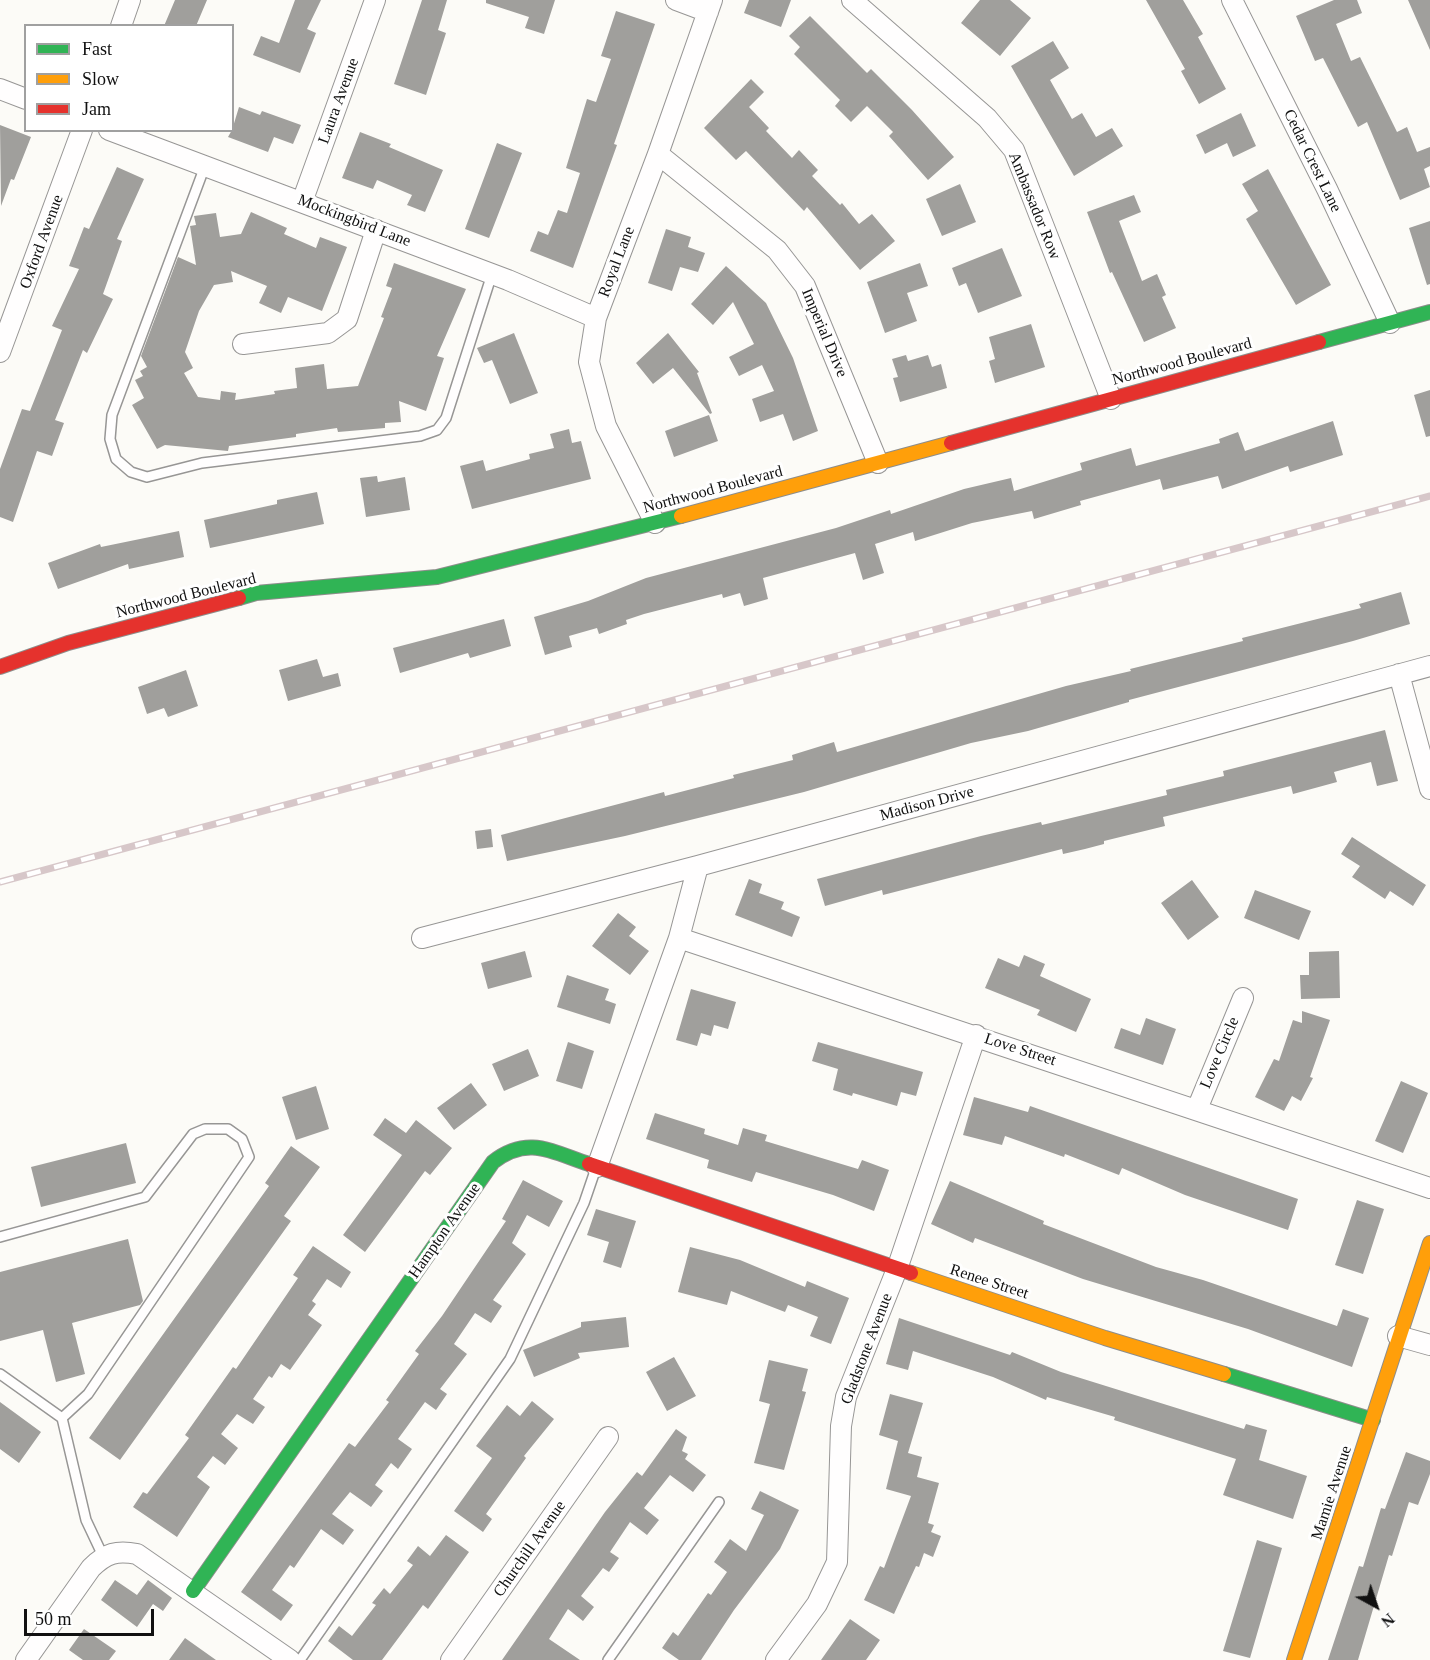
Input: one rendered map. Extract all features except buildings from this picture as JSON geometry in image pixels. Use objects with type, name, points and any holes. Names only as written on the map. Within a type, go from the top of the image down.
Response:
[{"type":"street","points":[[122,24],[130,0]]},
{"type":"street","name":"Laura Avenue","points":[[302,202],[375,0]]},
{"type":"street","points":[[676,0],[710,6]]},
{"type":"street","name":"Ambassador Row","points":[[852,0],[987,118],[1014,150],[1111,399]]},
{"type":"street","name":"Cedar Crest Lane","points":[[1232,0],[1327,189],[1390,323]]},
{"type":"street","name":"Royal Lane","points":[[655,523],[606,426],[589,362],[596,318],[658,154],[710,6]]},
{"type":"street","points":[[0,89],[24,98]]},
{"type":"street","name":"Oxford Avenue","points":[[0,352],[81,132]]},
{"type":"street","name":"Mockingbird Lane","points":[[114,132],[492,274],[596,318]]},
{"type":"street","name":"Imperial Drive","points":[[658,154],[777,250],[805,286],[878,463]]},
{"type":"street","points":[[243,344],[328,333],[338,328],[347,319],[376,230]]},
{"type":"street","name":"Northwood Boulevard","points":[[0,667],[68,643],[256,593],[437,577],[655,523],[1430,312]]},
{"type":"street","name":"Madison Drive","points":[[423,938],[698,866],[1430,666]]},
{"type":"street","points":[[1399,674],[1430,789]]},
{"type":"street","points":[[597,1167],[680,938],[698,866]]},
{"type":"street","name":"Love Street","points":[[680,938],[1430,1188]]},
{"type":"street","name":"Love Circle","points":[[1197,1109],[1244,998]]},
{"type":"street","name":"Gladstone Avenue","points":[[776,1660],[818,1604],[837,1562],[841,1426],[846,1397],[897,1269],[976,1035]]},
{"type":"street","name":"Hampton Avenue","points":[[192,1591],[493,1162],[521,1144],[538,1147],[597,1167]]},
{"type":"street","name":"Renee Street","points":[[597,1167],[1104,1338],[1373,1420]]},
{"type":"street","name":"Mamie Avenue","points":[[1294,1660],[1430,1243]]},
{"type":"street","points":[[1398,1336],[1430,1345]]},
{"type":"street","name":"Churchill Avenue","points":[[451,1660],[608,1437]]},
{"type":"street","points":[[26,1660],[91,1568],[103,1556],[118,1551],[137,1554],[290,1660]]},
{"type":"lane","points":[[205,166],[112,415],[110,439],[116,459],[131,472],[147,477],[202,463],[420,436],[437,430],[446,418],[492,274]]},
{"type":"lane","points":[[0,1237],[146,1197],[193,1134],[205,1129],[228,1129],[242,1139],[249,1157],[88,1394],[62,1418]]},
{"type":"lane","points":[[300,1660],[510,1359],[574,1223],[597,1167]]},
{"type":"lane","points":[[0,1374],[62,1418],[86,1520],[103,1556]]},
{"type":"lane","points":[[608,1660],[719,1502]]},
{"type":"railway","points":[[0,882],[1430,496]]},
{"type":"traffic: fast","points":[[1319,342],[1430,312]]},
{"type":"traffic: fast","points":[[239,598],[256,593],[437,577],[681,516]]},
{"type":"traffic: fast","points":[[193,1591],[493,1162],[518,1149],[540,1148],[589,1164]]},
{"type":"traffic: fast","points":[[1224,1374],[1373,1420]]},
{"type":"traffic: slow","points":[[681,516],[951,443]]},
{"type":"traffic: slow","points":[[1294,1660],[1430,1243]]},
{"type":"traffic: slow","points":[[911,1273],[1105,1338],[1224,1374]]},
{"type":"traffic: jam","points":[[951,443],[1319,342]]},
{"type":"traffic: jam","points":[[0,667],[68,643],[239,598]]},
{"type":"traffic: jam","points":[[589,1164],[911,1273]]}]
